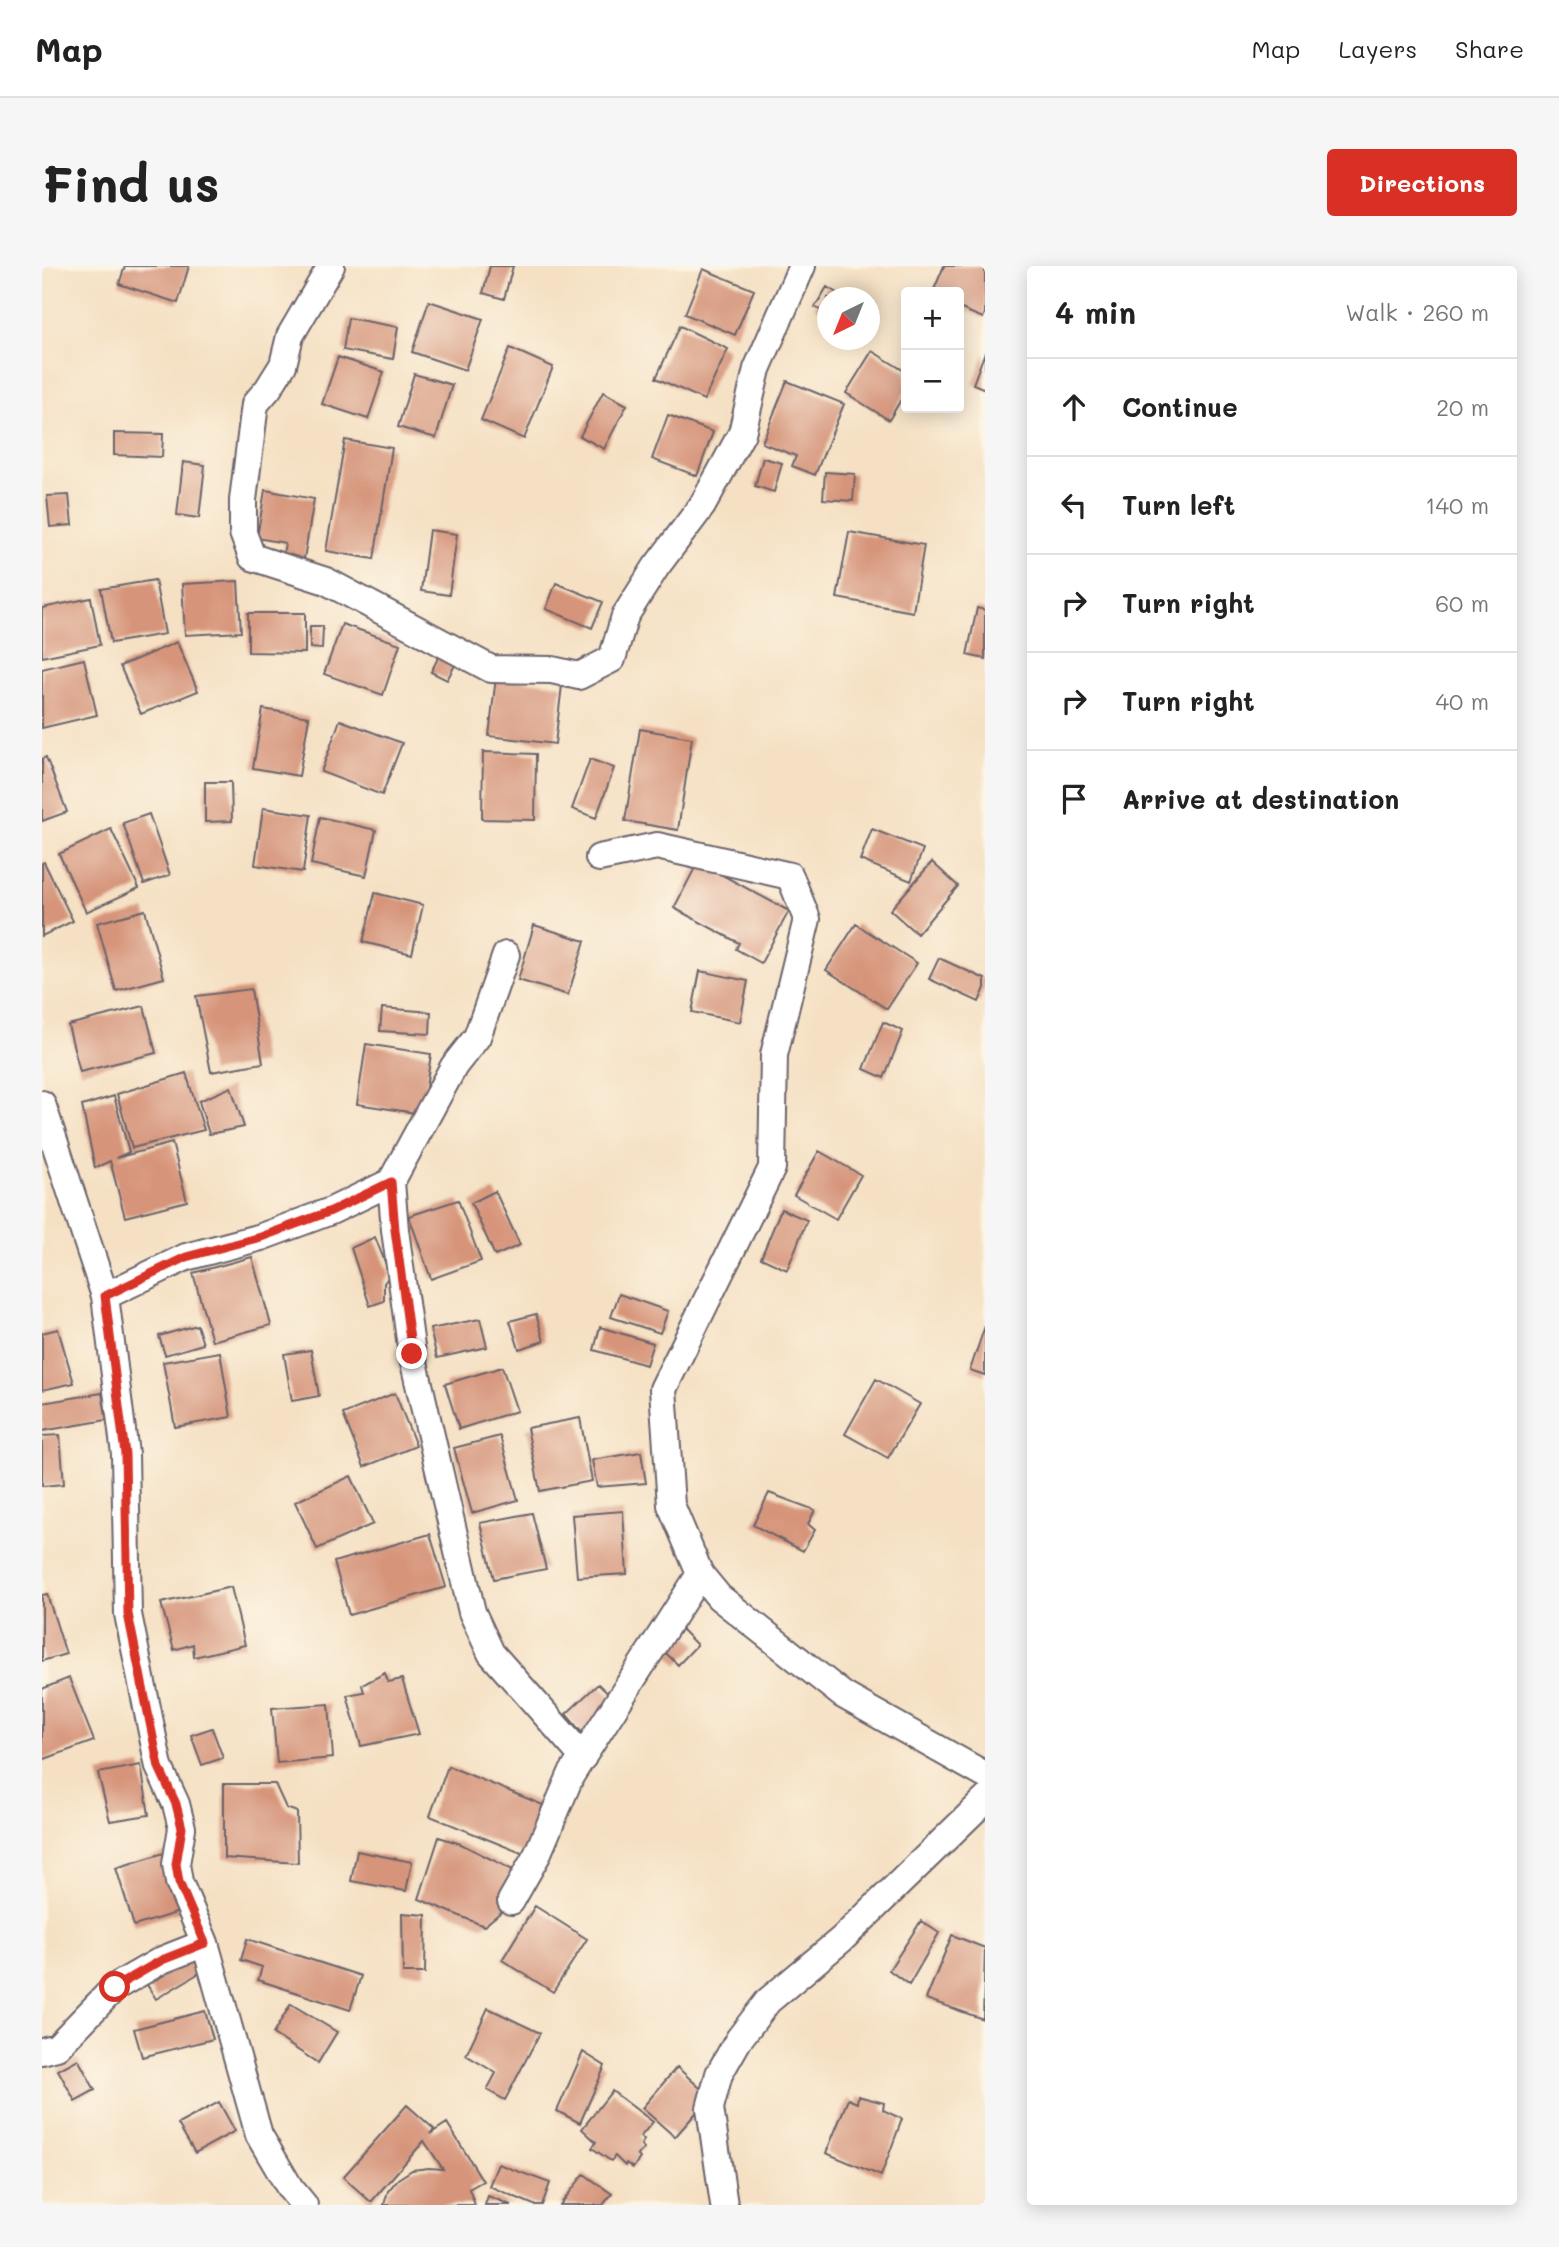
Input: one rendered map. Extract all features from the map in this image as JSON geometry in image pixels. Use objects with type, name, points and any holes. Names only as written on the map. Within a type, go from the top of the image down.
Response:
[{"type":"street","points":[[331,266],[290,336],[283,365],[255,404],[243,500],[243,533],[252,557],[326,581],[491,668],[552,670],[579,676],[612,659],[625,616],[656,567],[702,506],[743,433],[757,369],[802,266]]},
{"type":"street","points":[[599,858],[657,846],[790,876],[807,919],[774,1055],[772,1168],[663,1389],[671,1505],[701,1574],[719,1597],[843,1695],[985,1775]]},
{"type":"street","points":[[506,955],[477,1037],[454,1066],[391,1182],[395,1230],[412,1354],[472,1612],[491,1653],[583,1757]]},
{"type":"street","points":[[42,1104],[105,1296],[125,1454],[128,1614],[159,1767],[176,1804],[182,1828],[176,1864],[179,1882],[205,1943],[260,2135],[290,2188],[304,2205]]},
{"type":"street","points":[[105,1296],[186,1257],[261,1237],[331,1211],[391,1182]]},
{"type":"street","points":[[511,1900],[537,1855],[571,1775],[701,1574]]},
{"type":"street","points":[[724,2205],[710,2109],[719,2074],[739,2039],[768,2001],[842,1939],[985,1800]]},
{"type":"street","points":[[42,2051],[57,2048],[115,1987],[162,1960],[205,1943]]},
{"type":"building","points":[[125,266],[189,266],[178,303],[119,284]]},
{"type":"building","points":[[490,266],[513,266],[504,299],[483,293]]},
{"type":"building","points":[[944,266],[985,266],[983,318],[964,310],[964,287],[935,287]]},
{"type":"building","points":[[703,269],[754,290],[735,335],[685,314]]},
{"type":"building","points":[[429,301],[483,319],[465,370],[412,352]]},
{"type":"building","points":[[348,318],[398,327],[393,359],[343,350]]},
{"type":"building","points":[[680,326],[728,349],[704,400],[656,378]]},
{"type":"building","points":[[510,348],[553,367],[524,439],[481,420]]},
{"type":"building","points":[[872,351],[901,369],[901,400],[889,420],[846,393]]},
{"type":"building","points":[[985,352],[985,389],[973,384]]},
{"type":"building","points":[[338,357],[384,372],[368,419],[322,404]]},
{"type":"building","points":[[414,374],[452,385],[436,438],[398,427]]},
{"type":"building","points":[[787,381],[844,404],[815,475],[792,466],[796,456],[762,443]]},
{"type":"building","points":[[603,392],[627,405],[604,449],[580,436]]},
{"type":"building","points":[[668,415],[713,432],[697,476],[652,459]]},
{"type":"building","points":[[114,433],[163,434],[162,457],[114,455]]},
{"type":"building","points":[[345,440],[392,448],[374,559],[326,551]]},
{"type":"building","points":[[763,458],[782,463],[774,492],[755,486]]},
{"type":"building","points":[[183,462],[205,465],[199,518],[177,515]]},
{"type":"building","points":[[825,472],[855,474],[853,501],[823,499]]},
{"type":"building","points":[[265,490],[314,499],[304,559],[283,555],[285,543],[257,538]]},
{"type":"building","points":[[69,495],[72,525],[50,527],[47,496]]},
{"type":"building","points":[[429,530],[457,534],[449,595],[421,591]]},
{"type":"building","points":[[849,532],[924,545],[913,612],[837,598]]},
{"type":"building","points":[[155,580],[165,634],[111,643],[101,589]]},
{"type":"building","points":[[238,581],[241,632],[185,635],[182,584]]},
{"type":"building","points":[[556,583],[603,602],[592,628],[546,609]]},
{"type":"building","points":[[91,598],[100,645],[42,657],[42,608]]},
{"type":"building","points":[[977,608],[985,610],[985,659],[967,655]]},
{"type":"building","points":[[248,613],[305,613],[305,653],[248,652]]},
{"type":"building","points":[[342,624],[400,644],[383,695],[324,674]]},
{"type":"building","points":[[310,626],[323,626],[322,649],[310,648]]},
{"type":"building","points":[[177,642],[198,691],[141,714],[120,666]]},
{"type":"building","points":[[439,656],[455,665],[447,680],[431,672]]},
{"type":"building","points":[[84,659],[97,715],[42,728],[42,669]]},
{"type":"building","points":[[496,677],[562,685],[555,744],[489,736]]},
{"type":"building","points":[[263,709],[309,717],[299,776],[253,768]]},
{"type":"building","points":[[340,720],[402,743],[382,795],[321,772]]},
{"type":"building","points":[[640,729],[692,738],[678,830],[625,821]]},
{"type":"building","points":[[483,752],[536,754],[535,820],[482,819]]},
{"type":"building","points":[[46,757],[67,812],[42,821],[42,759]]},
{"type":"building","points":[[590,759],[614,768],[596,818],[572,809]]},
{"type":"building","points":[[205,782],[231,782],[232,821],[205,822]]},
{"type":"building","points":[[263,808],[311,815],[303,872],[255,865]]},
{"type":"building","points":[[149,814],[170,875],[144,884],[123,823]]},
{"type":"building","points":[[320,817],[376,830],[366,876],[311,864]]},
{"type":"building","points":[[111,829],[139,888],[86,912],[59,854]]},
{"type":"building","points":[[872,829],[923,849],[911,881],[860,860]]},
{"type":"building","points":[[44,862],[73,921],[42,936],[42,863]]},
{"type":"building","points":[[698,862],[789,911],[761,963],[736,949],[739,943],[674,908]]},
{"type":"building","points":[[932,862],[958,886],[917,934],[890,910]]},
{"type":"building","points":[[375,893],[423,905],[412,954],[363,942]]},
{"type":"building","points":[[145,910],[164,978],[116,991],[97,923]]},
{"type":"building","points":[[856,924],[917,963],[887,1009],[826,970]]},
{"type":"building","points":[[534,925],[585,941],[568,995],[518,980]]},
{"type":"building","points":[[939,958],[985,979],[985,988],[979,1002],[929,979]]},
{"type":"building","points":[[700,971],[748,981],[740,1022],[692,1012]]},
{"type":"building","points":[[251,989],[263,1063],[211,1072],[196,996]]},
{"type":"building","points":[[144,1006],[156,1053],[80,1072],[68,1025]]},
{"type":"building","points":[[382,1008],[431,1012],[430,1034],[380,1031]]},
{"type":"building","points":[[883,1022],[903,1031],[884,1078],[864,1069]]},
{"type":"building","points":[[366,1044],[431,1054],[422,1114],[357,1104]]},
{"type":"building","points":[[186,1073],[204,1130],[132,1148],[117,1094]]},
{"type":"building","points":[[231,1087],[244,1127],[209,1134],[199,1101]]},
{"type":"building","points":[[114,1096],[129,1152],[116,1158],[172,1143],[187,1201],[125,1217],[110,1161],[95,1168],[82,1106]]},
{"type":"building","points":[[819,1151],[861,1175],[836,1219],[794,1195]]},
{"type":"building","points":[[495,1191],[520,1245],[495,1256],[471,1203]]},
{"type":"building","points":[[458,1200],[481,1261],[431,1279],[409,1216]]},
{"type":"building","points":[[781,1209],[807,1220],[787,1270],[761,1258]]},
{"type":"building","points":[[375,1237],[390,1275],[384,1283],[384,1301],[370,1306],[351,1248]]},
{"type":"building","points":[[252,1257],[271,1325],[212,1341],[193,1273]]},
{"type":"building","points":[[619,1294],[668,1311],[660,1333],[611,1317]]},
{"type":"building","points":[[536,1314],[544,1341],[519,1349],[510,1321]]},
{"type":"building","points":[[480,1319],[487,1347],[437,1358],[430,1329]]},
{"type":"building","points":[[197,1325],[203,1344],[165,1355],[159,1336]]},
{"type":"building","points":[[985,1326],[985,1375],[970,1370]]},
{"type":"building","points":[[600,1327],[653,1343],[646,1365],[594,1350]]},
{"type":"building","points":[[58,1329],[74,1383],[42,1390],[42,1333]]},
{"type":"building","points":[[311,1350],[319,1396],[292,1401],[284,1354]]},
{"type":"building","points":[[220,1352],[231,1417],[175,1427],[163,1362]]},
{"type":"building","points":[[502,1367],[517,1411],[459,1429],[445,1384]]},
{"type":"building","points":[[876,1379],[920,1404],[888,1458],[845,1434]]},
{"type":"building","points":[[102,1393],[107,1420],[42,1431],[42,1403]]},
{"type":"building","points":[[395,1393],[416,1446],[364,1467],[343,1414]]},
{"type":"building","points":[[580,1418],[592,1481],[540,1491],[527,1428]]},
{"type":"building","points":[[60,1435],[64,1484],[42,1486],[42,1436]]},
{"type":"building","points":[[500,1436],[518,1500],[472,1513],[454,1448]]},
{"type":"building","points":[[641,1452],[646,1483],[597,1487],[592,1460]]},
{"type":"building","points":[[351,1476],[373,1524],[317,1549],[295,1502]]},
{"type":"building","points":[[769,1493],[815,1510],[808,1524],[815,1530],[803,1551],[753,1525]]},
{"type":"building","points":[[623,1511],[627,1574],[577,1577],[572,1515]]},
{"type":"building","points":[[532,1513],[546,1569],[494,1579],[480,1523]]},
{"type":"building","points":[[430,1534],[446,1587],[349,1615],[334,1562]]},
{"type":"building","points":[[231,1587],[245,1645],[194,1657],[193,1644],[174,1650],[161,1603]]},
{"type":"building","points":[[47,1594],[66,1654],[42,1661],[42,1595]]},
{"type":"building","points":[[681,1629],[697,1645],[678,1665],[662,1649]]},
{"type":"building","points":[[385,1673],[388,1682],[402,1679],[419,1734],[361,1746],[347,1695],[364,1692],[362,1685]]},
{"type":"building","points":[[69,1678],[94,1741],[42,1760],[42,1689]]},
{"type":"building","points":[[598,1684],[616,1701],[582,1733],[566,1714]]},
{"type":"building","points":[[329,1704],[333,1758],[277,1763],[272,1708]]},
{"type":"building","points":[[212,1728],[223,1758],[202,1765],[191,1735]]},
{"type":"building","points":[[141,1765],[149,1815],[110,1821],[98,1773]]},
{"type":"building","points":[[448,1766],[543,1805],[524,1854],[430,1816]]},
{"type":"building","points":[[224,1784],[275,1784],[286,1808],[297,1812],[298,1863],[224,1858]]},
{"type":"building","points":[[439,1837],[461,1844],[511,1869],[507,1907],[484,1926],[419,1899]]},
{"type":"building","points":[[357,1851],[412,1862],[406,1891],[351,1881]]},
{"type":"building","points":[[167,1852],[185,1910],[134,1926],[116,1868]]},
{"type":"building","points":[[535,1906],[587,1939],[553,1992],[502,1960]]},
{"type":"building","points":[[402,1913],[426,1915],[425,1973],[403,1973]]},
{"type":"building","points":[[921,1921],[939,1933],[909,1985],[889,1970]]},
{"type":"building","points":[[952,1935],[985,1948],[983,2019],[926,1999]]},
{"type":"building","points":[[247,1939],[361,1976],[350,2010],[258,1980],[262,1967],[241,1960]]},
{"type":"building","points":[[195,1950],[206,1969],[156,1999],[144,1980]]},
{"type":"building","points":[[291,2004],[337,2032],[318,2063],[273,2034]]},
{"type":"building","points":[[488,2008],[540,2033],[505,2100],[487,2090],[496,2073],[466,2055]]},
{"type":"building","points":[[205,2011],[213,2039],[142,2057],[134,2029]]},
{"type":"building","points":[[583,2052],[605,2066],[580,2123],[557,2111]]},
{"type":"building","points":[[78,2059],[95,2090],[75,2101],[58,2070]]},
{"type":"building","points":[[677,2067],[710,2097],[675,2137],[642,2108]]},
{"type":"building","points":[[612,2091],[653,2122],[640,2137],[644,2140],[641,2145],[644,2149],[637,2155],[640,2158],[633,2168],[626,2163],[625,2166],[615,2156],[611,2161],[592,2148],[596,2142],[582,2129]]},
{"type":"building","points":[[858,2096],[884,2103],[883,2110],[902,2119],[881,2176],[826,2153],[848,2099],[857,2103]]},
{"type":"building","points":[[219,2102],[235,2131],[195,2153],[178,2124]]},
{"type":"building","points":[[407,2105],[434,2129],[430,2134],[447,2123],[483,2181],[469,2189],[475,2205],[384,2205],[388,2191],[398,2179],[412,2170],[443,2169],[424,2141],[371,2202],[343,2177]]},
{"type":"building","points":[[498,2164],[550,2183],[542,2205],[534,2205],[489,2186]]},
{"type":"building","points":[[584,2174],[612,2194],[603,2205],[560,2205]]},
{"type":"building","points":[[488,2196],[511,2205],[485,2205]]},
{"type":"route","points":[[115,1987],[162,1960],[205,1943],[179,1882],[176,1864],[182,1828],[176,1804],[159,1767],[128,1614],[125,1454],[105,1296],[186,1257],[261,1237],[331,1211],[391,1182],[412,1354]]}]
